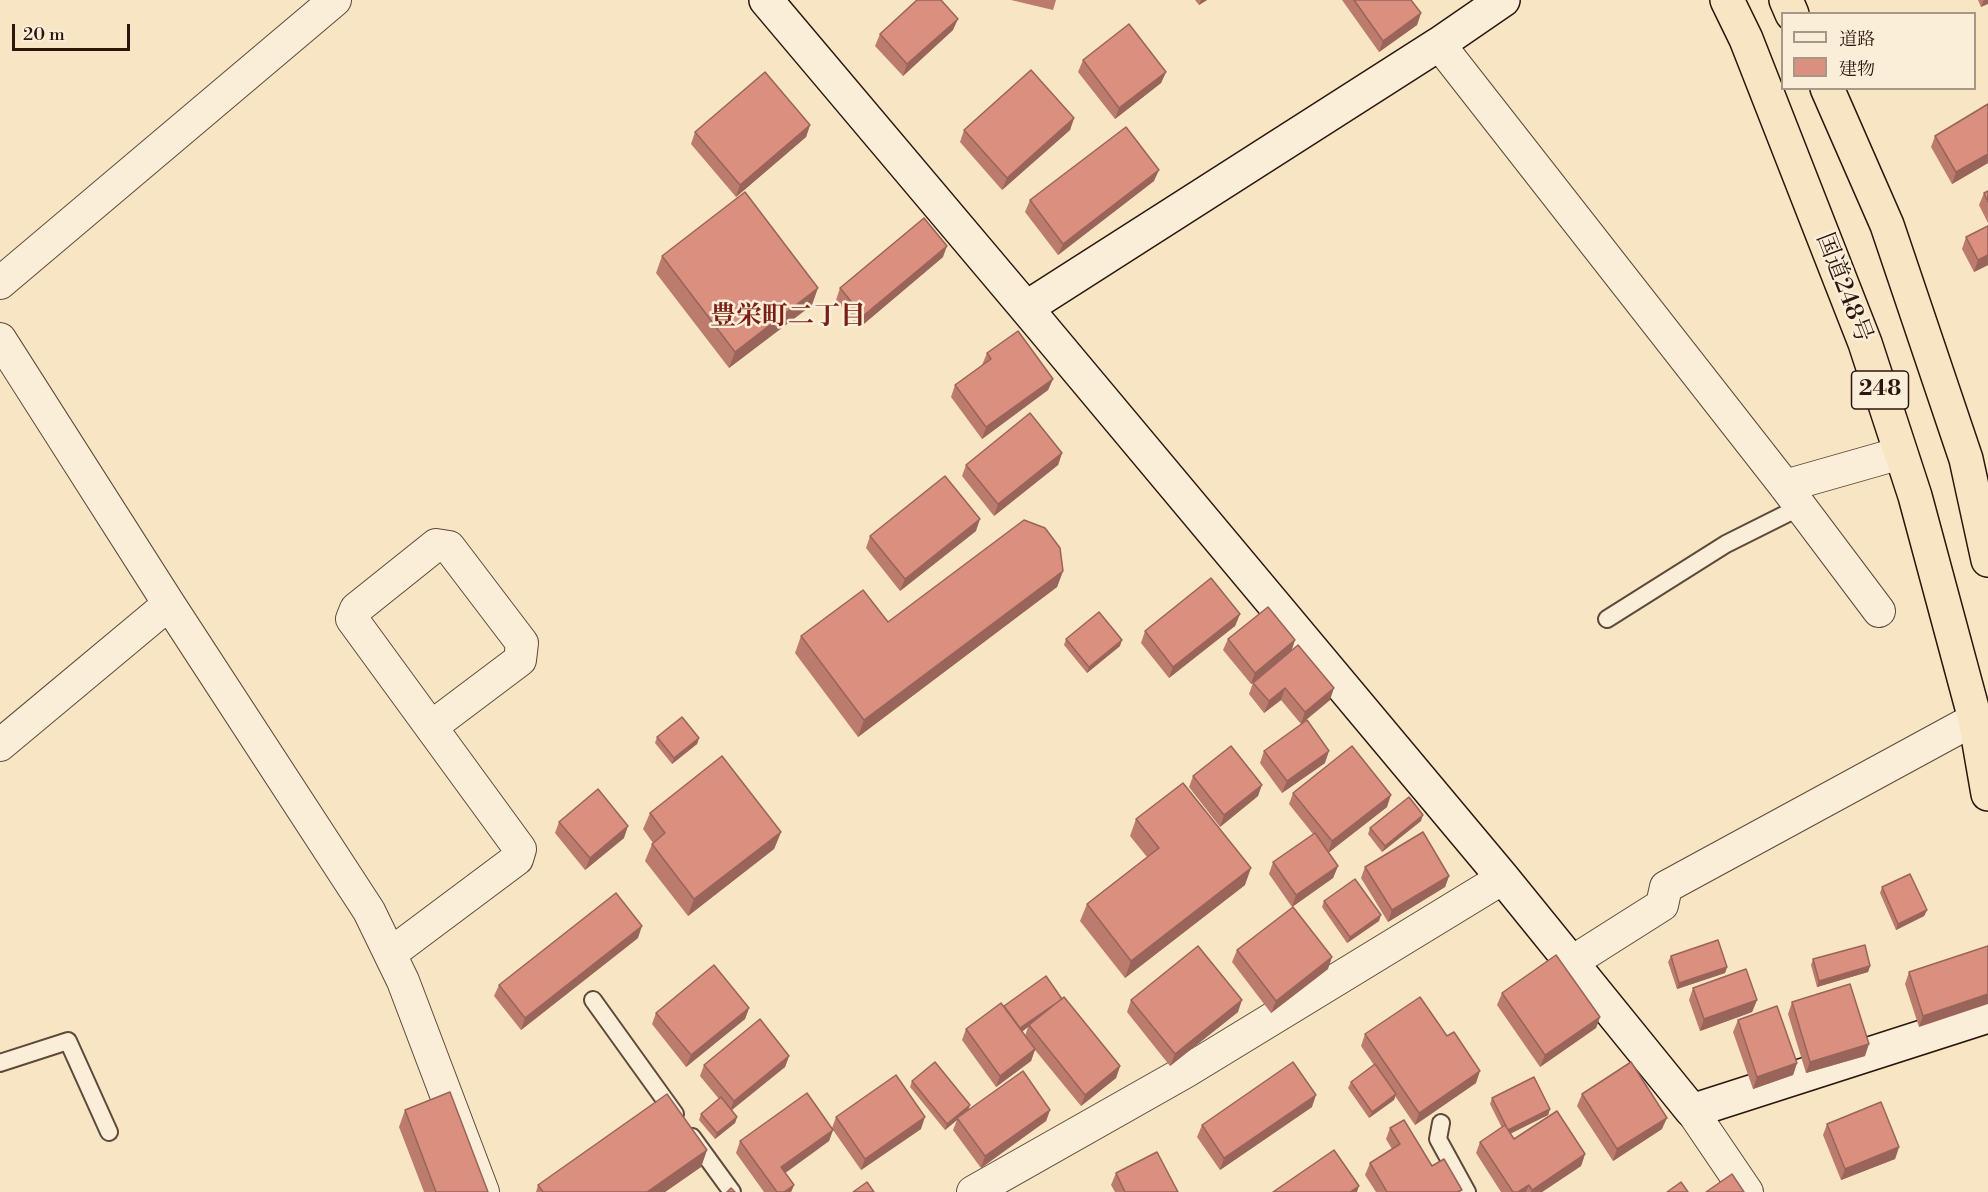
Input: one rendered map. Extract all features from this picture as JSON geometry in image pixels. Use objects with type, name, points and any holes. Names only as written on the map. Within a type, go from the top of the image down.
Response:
[{"type":"highway","name":"国道248号","points":[[1727,0],[1746,39],[1865,343],[1915,496],[1975,719],[1988,794]]},
{"type":"highway","name":"248","points":[[1828,90],[1887,225],[1966,459],[1988,560]]},
{"type":"street","points":[[0,283],[335,0]]},
{"type":"street","points":[[766,0],[1503,878],[1692,1111],[1747,1192]]},
{"type":"street","points":[[1026,308],[1439,44],[1503,0]]},
{"type":"street","points":[[1439,44],[1879,611]]},
{"type":"street","points":[[0,339],[369,911],[407,992],[483,1192]]},
{"type":"street","points":[[1792,497],[1901,453]]},
{"type":"street","points":[[390,954],[518,859],[520,849],[352,619],[356,609],[436,545],[449,546],[522,643],[520,660],[431,727]]},
{"type":"street","points":[[0,745],[169,604]]},
{"type":"street","points":[[1572,962],[1662,905],[1666,887],[1975,719]]},
{"type":"street","points":[[973,1192],[1185,1071],[1503,878]]},
{"type":"street","points":[[1692,1111],[1988,1017]]},
{"type":"lane","points":[[1607,619],[1726,544],[1792,497]]},
{"type":"lane","points":[[593,1000],[732,1192]]},
{"type":"lane","points":[[0,1063],[68,1041],[109,1132]]},
{"type":"lane","points":[[1441,1123],[1438,1139],[1467,1192]]},
{"type":"building","points":[[917,0],[941,0],[958,19],[907,64],[880,34]]},
{"type":"building","points":[[1354,0],[1411,0],[1421,13],[1383,41]]},
{"type":"building","points":[[1129,24],[1166,72],[1119,108],[1083,60]]},
{"type":"building","points":[[1031,70],[1074,118],[1007,178],[964,130]]},
{"type":"building","points":[[765,72],[810,125],[740,185],[695,132]]},
{"type":"building","points":[[1988,104],[1988,154],[1956,172],[1935,136]]},
{"type":"building","points":[[1126,127],[1159,170],[1063,244],[1030,200]]},
{"type":"building","points":[[745,192],[818,288],[735,352],[662,256]]},
{"type":"building","points":[[924,218],[947,246],[863,316],[840,288]]},
{"type":"building","points":[[1988,226],[1988,255],[1978,260],[1966,237]]},
{"type":"building","points":[[1018,331],[1053,379],[986,427],[955,385],[991,359],[987,353]]},
{"type":"building","points":[[1030,413],[1062,453],[998,504],[966,465]]},
{"type":"building","points":[[945,476],[980,519],[905,579],[870,536]]},
{"type":"building","points":[[1024,520],[1045,528],[1060,548],[1063,571],[864,720],[801,636],[863,590],[888,622]]},
{"type":"building","points":[[1211,578],[1240,614],[1173,667],[1145,631]]},
{"type":"building","points":[[1268,607],[1295,640],[1255,673],[1228,639]]},
{"type":"building","points":[[1099,612],[1122,640],[1089,667],[1066,639]]},
{"type":"building","points":[[1298,645],[1334,688],[1305,712],[1285,688],[1269,701],[1253,683]]},
{"type":"building","points":[[682,717],[699,738],[674,758],[657,737]]},
{"type":"building","points":[[1307,720],[1329,751],[1287,781],[1264,751]]},
{"type":"building","points":[[1231,746],[1262,785],[1224,815],[1193,776]]},
{"type":"building","points":[[1352,746],[1391,795],[1332,841],[1293,793]]},
{"type":"building","points":[[722,756],[781,832],[694,899],[652,844],[665,833],[650,813]]},
{"type":"building","points":[[1183,783],[1251,868],[1131,961],[1087,904],[1159,848],[1136,819]]},
{"type":"building","points":[[598,789],[628,826],[590,858],[559,822]]},
{"type":"building","points":[[1409,797],[1423,815],[1385,846],[1370,828]]},
{"type":"building","points":[[1423,832],[1449,876],[1392,910],[1365,867]]},
{"type":"building","points":[[1315,833],[1338,866],[1296,895],[1273,862]]},
{"type":"building","points":[[1910,874],[1927,910],[1898,924],[1882,887]]},
{"type":"building","points":[[1355,879],[1381,915],[1350,937],[1324,901]]},
{"type":"building","points":[[616,893],[642,926],[525,1018],[499,985]]},
{"type":"building","points":[[1293,907],[1332,957],[1276,1001],[1237,950]]},
{"type":"building","points":[[1718,940],[1727,967],[1679,983],[1671,956]]},
{"type":"building","points":[[1865,945],[1870,966],[1819,981],[1813,959]]},
{"type":"building","points":[[1198,946],[1242,1000],[1175,1054],[1131,1000]]},
{"type":"building","points":[[1988,946],[1988,994],[1923,1016],[1909,972]]},
{"type":"building","points":[[1556,955],[1600,1017],[1545,1055],[1502,993]]},
{"type":"building","points":[[714,965],[749,1008],[691,1055],[656,1013]]},
{"type":"building","points":[[1746,969],[1757,1000],[1704,1019],[1693,988]]},
{"type":"building","points":[[1046,976],[1062,999],[1020,1028],[1004,1006]]},
{"type":"building","points":[[1850,984],[1869,1044],[1810,1062],[1792,1002]]},
{"type":"building","points":[[1064,997],[1120,1066],[1085,1095],[1029,1025]]},
{"type":"building","points":[[1420,997],[1447,1036],[1454,1032],[1480,1071],[1419,1113],[1365,1034]]},
{"type":"building","points":[[1001,1003],[1035,1049],[1000,1076],[966,1029]]},
{"type":"building","points":[[1777,1006],[1797,1063],[1757,1077],[1738,1020]]},
{"type":"building","points":[[760,1019],[789,1056],[734,1101],[704,1065]]},
{"type":"building","points":[[935,1062],[970,1105],[947,1124],[912,1081]]},
{"type":"building","points":[[1293,1062],[1316,1095],[1224,1158],[1202,1125]]},
{"type":"building","points":[[1631,1062],[1667,1118],[1617,1149],[1582,1094]]},
{"type":"building","points":[[1375,1064],[1396,1094],[1372,1112],[1351,1082]]},
{"type":"building","points":[[1023,1071],[1050,1110],[985,1156],[957,1118]]},
{"type":"building","points":[[896,1075],[925,1117],[865,1159],[836,1117]]},
{"type":"building","points":[[1534,1077],[1550,1109],[1508,1130],[1492,1098]]},
{"type":"building","points":[[450,1092],[488,1192],[436,1192],[405,1110]]},
{"type":"building","points":[[807,1093],[833,1130],[781,1167],[794,1185],[784,1192],[777,1192],[740,1141]]},
{"type":"building","points":[[667,1094],[707,1150],[647,1192],[543,1192],[538,1185]]},
{"type":"building","points":[[721,1097],[737,1117],[717,1133],[701,1114]]},
{"type":"building","points":[[1881,1102],[1899,1147],[1845,1169],[1827,1124]]},
{"type":"building","points":[[1557,1111],[1585,1154],[1532,1190],[1529,1185],[1518,1192],[1513,1192],[1480,1142],[1505,1125],[1514,1139]]},
{"type":"building","points":[[1404,1120],[1432,1166],[1444,1159],[1462,1190],[1457,1192],[1387,1192],[1370,1163],[1400,1144],[1390,1128]]},
{"type":"building","points":[[1334,1150],[1359,1186],[1350,1192],[1273,1192]]},
{"type":"building","points":[[1157,1152],[1178,1192],[1125,1192],[1116,1173]]},
{"type":"building","points":[[1732,1174],[1744,1192],[1706,1192]]},
{"type":"building","points":[[867,1182],[874,1192],[853,1192]]},
{"type":"building","points":[[1681,1182],[1688,1192],[1667,1192]]},
{"type":"district","name":"豊栄町二丁目","points":[[788,318]]}]
